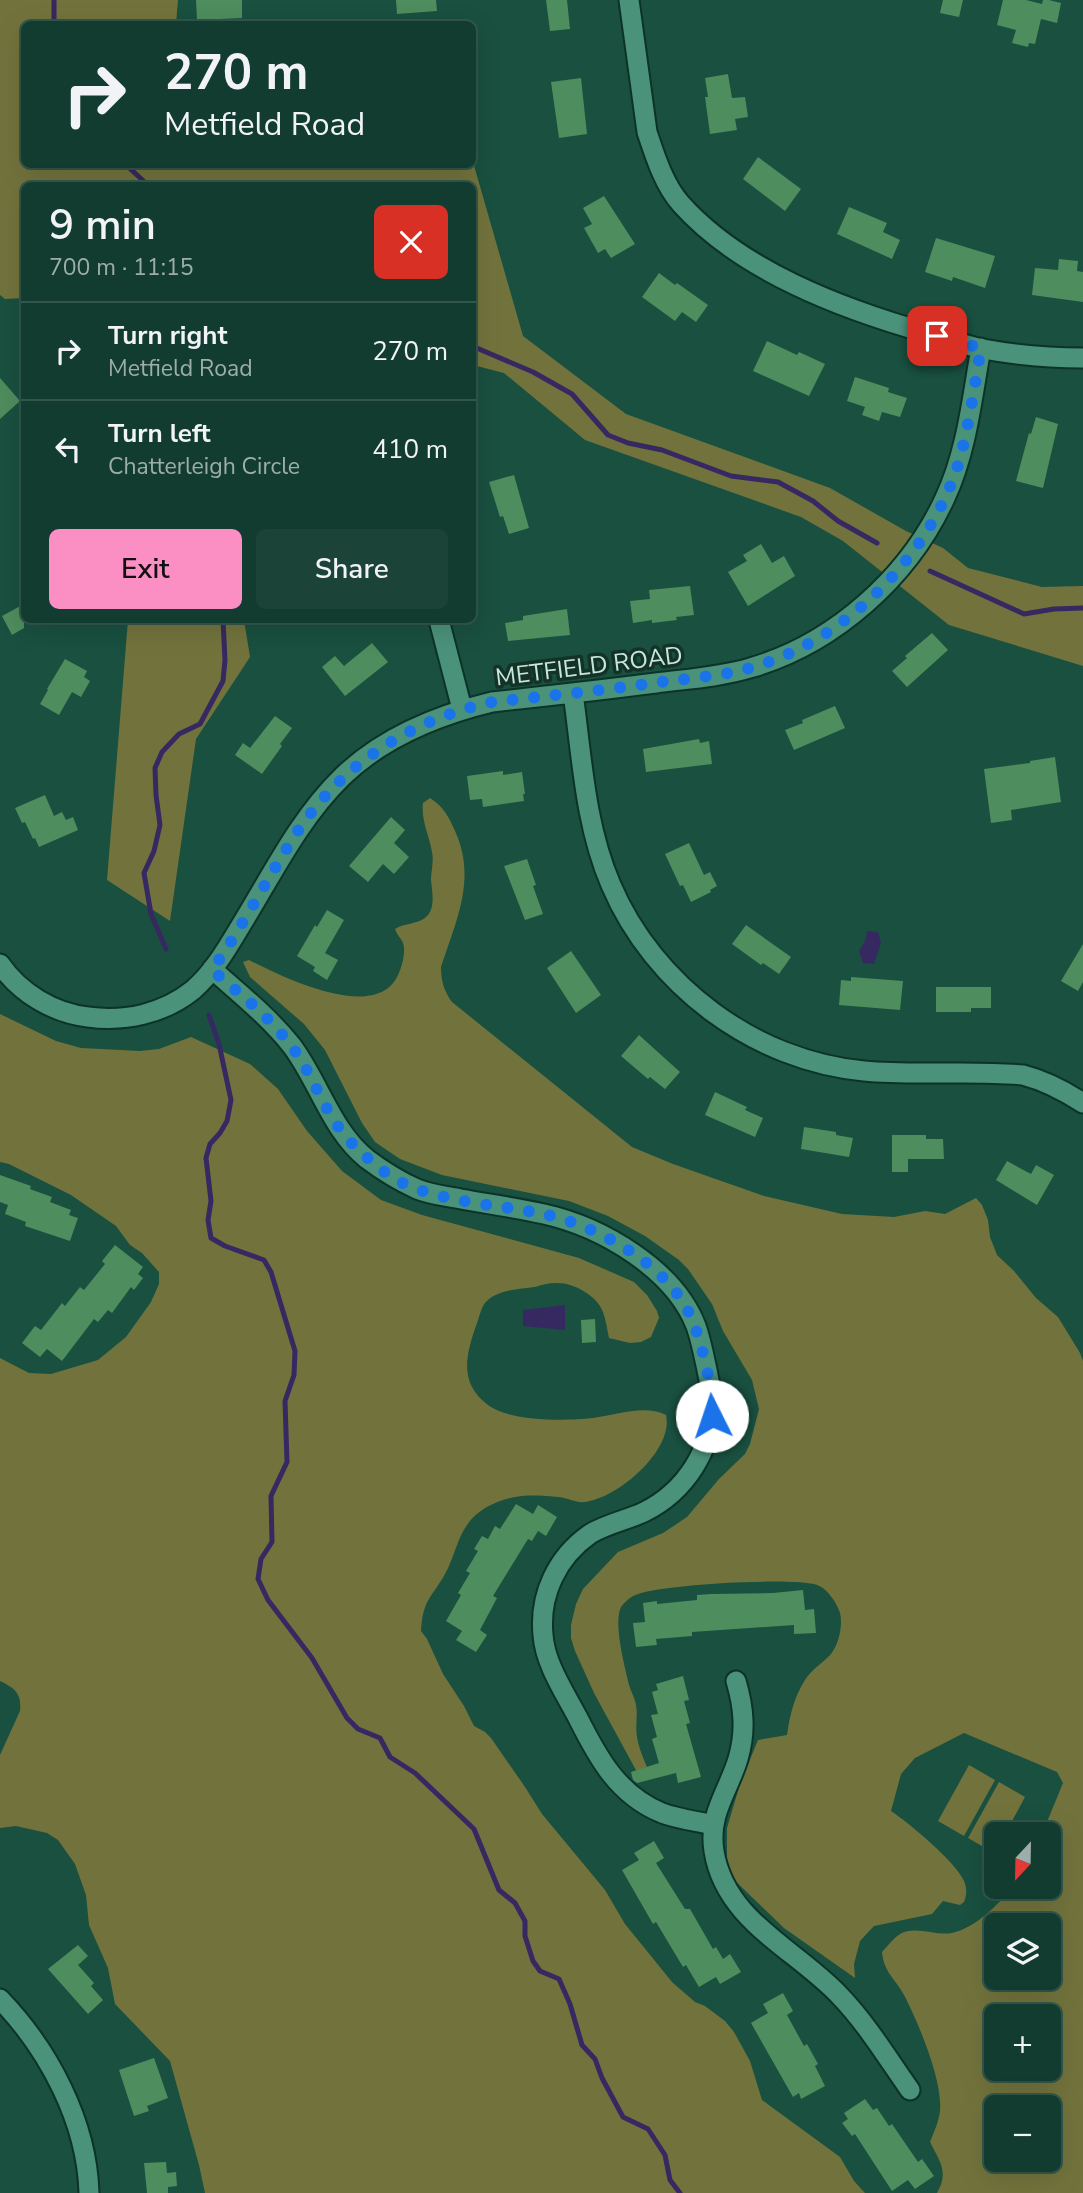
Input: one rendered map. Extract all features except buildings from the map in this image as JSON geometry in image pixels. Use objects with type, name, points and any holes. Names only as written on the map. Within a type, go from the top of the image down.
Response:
[{"type":"street","points":[[629,0],[647,132],[659,167],[679,202],[708,230],[774,274],[872,317],[981,348],[1049,358],[1083,359]]},
{"type":"street","name":"METFIELD ROAD","points":[[0,964],[26,992],[51,1006],[78,1016],[110,1020],[141,1016],[169,1006],[192,990],[212,970],[301,826],[322,798],[359,762],[405,733],[461,709],[492,702],[712,676],[751,668],[793,651],[827,633],[857,611],[903,564],[945,499],[957,469],[966,433],[981,348]]},
{"type":"street","points":[[440,623],[461,709]]},
{"type":"street","points":[[573,693],[588,809],[611,886],[630,921],[651,951],[697,1000],[747,1036],[795,1056],[864,1071],[1023,1075],[1044,1080],[1083,1103]]},
{"type":"street","points":[[212,970],[267,1018],[292,1046],[337,1125],[363,1156],[390,1176],[420,1190],[547,1215],[587,1227],[623,1247],[658,1274],[681,1298],[696,1326],[713,1401],[710,1430],[700,1457],[685,1481],[668,1498],[645,1511],[593,1532],[568,1552],[553,1575],[543,1604],[542,1637],[551,1665],[599,1760],[620,1785],[662,1813],[713,1825]]},
{"type":"street","points":[[736,1681],[744,1721],[741,1744],[713,1825],[714,1852],[725,1884],[743,1911],[765,1934],[803,1962],[842,1997],[910,2090]]},
{"type":"street","points":[[0,1999],[46,2059],[65,2096],[85,2156],[89,2193]]},
{"type":"shaded area","points":[[0,0],[178,0],[176,21],[21,21],[21,168],[475,168],[523,336],[626,414],[830,488],[906,531],[943,548],[968,568],[1042,587],[1083,586],[1083,666],[949,625],[843,541],[801,517],[585,440],[504,373],[476,366],[476,182],[21,182],[21,298],[5,299],[0,295]]},
{"type":"shaded area","points":[[128,623],[244,623],[250,657],[196,739],[170,921],[107,880]]},
{"type":"shaded area","points":[[430,798],[445,812],[453,826],[464,866],[462,899],[441,967],[444,986],[452,1002],[632,1147],[673,1164],[764,1196],[842,1214],[894,1217],[925,1211],[945,1214],[976,1198],[988,1220],[990,1237],[997,1255],[1036,1298],[1058,1317],[1080,1353],[1083,1361],[1083,2193],[937,2193],[943,2173],[930,2142],[940,2111],[938,2084],[916,2020],[904,1995],[887,1970],[882,1952],[902,1933],[952,1933],[970,1926],[984,1916],[984,1990],[1061,1990],[1061,1913],[987,1913],[1002,1899],[1061,1899],[1061,1822],[1047,1822],[1063,1783],[1057,1772],[964,1733],[915,1758],[901,1774],[891,1811],[920,1833],[952,1864],[964,1881],[965,1899],[960,1905],[943,1901],[932,1914],[874,1926],[860,1941],[854,1964],[855,1978],[784,1928],[727,1873],[727,1828],[740,1784],[758,1740],[787,1735],[793,1706],[801,1686],[834,1650],[841,1623],[834,1601],[817,1585],[782,1582],[667,1588],[633,1596],[626,1601],[619,1614],[621,1645],[636,1705],[638,1742],[651,1777],[637,1772],[594,1693],[571,1638],[576,1604],[583,1589],[618,1552],[663,1533],[687,1517],[719,1479],[745,1454],[750,1444],[759,1409],[752,1380],[723,1331],[712,1304],[679,1260],[645,1236],[608,1216],[569,1201],[442,1175],[400,1159],[375,1142],[362,1123],[325,1050],[304,1024],[250,977],[243,962],[249,960],[304,985],[327,992],[370,996],[387,989],[398,975],[404,955],[403,943],[395,929],[423,919],[432,905],[433,855],[423,803]]},
{"type":"shaded area","points":[[867,931],[878,932],[881,943],[874,964],[863,963],[859,951]]},
{"type":"shaded area","points":[[0,1014],[56,1041],[81,1048],[140,1051],[159,1049],[191,1037],[250,1064],[278,1089],[307,1131],[342,1171],[381,1200],[422,1215],[579,1258],[634,1282],[647,1295],[659,1318],[651,1337],[630,1343],[609,1338],[603,1312],[595,1300],[583,1291],[562,1283],[508,1291],[495,1295],[484,1305],[470,1346],[467,1367],[472,1387],[488,1405],[510,1415],[554,1420],[649,1410],[666,1415],[666,1429],[653,1457],[641,1470],[613,1492],[598,1499],[582,1502],[559,1497],[522,1496],[499,1502],[477,1514],[464,1530],[448,1568],[428,1600],[421,1631],[474,1726],[491,1738],[542,1814],[605,1890],[625,1924],[672,1982],[695,2002],[725,2021],[734,2032],[750,2061],[762,2100],[840,2157],[854,2181],[865,2193],[205,2193],[170,2061],[115,2004],[108,1968],[89,1925],[86,1895],[75,1864],[58,1840],[47,1833],[16,1826],[0,1828],[0,1755],[20,1711],[20,1700],[10,1686],[0,1681],[0,1358],[29,1373],[51,1374],[98,1360],[126,1337],[151,1302],[159,1284],[159,1272],[142,1253],[130,1245],[116,1226],[71,1195],[0,1162]]},
{"type":"shaded area","points":[[565,1305],[565,1330],[523,1326],[523,1310]]},
{"type":"shaded area","points":[[969,1765],[995,1780],[964,1836],[938,1821]]},
{"type":"shaded area","points":[[999,1782],[1025,1797],[1011,1822],[984,1822],[984,1847],[968,1838]]},
{"type":"waterway","points":[[54,0],[54,21]]},
{"type":"waterway","points":[[129,168],[145,182]]},
{"type":"waterway","points":[[476,348],[533,372],[572,394],[608,435],[628,443],[662,450],[731,476],[778,482],[813,501],[838,521],[877,543]]},
{"type":"waterway","points":[[930,571],[1024,614],[1083,608]]},
{"type":"waterway","points":[[166,949],[151,914],[144,873],[154,851],[160,825],[155,768],[162,752],[179,734],[200,724],[223,681],[223,623]]},
{"type":"waterway","points":[[209,1015],[219,1044],[231,1100],[227,1121],[210,1144],[206,1158],[211,1201],[208,1220],[211,1238],[264,1260],[271,1272],[295,1351],[294,1375],[285,1401],[287,1462],[271,1496],[272,1542],[261,1559],[258,1579],[268,1600],[312,1658],[347,1718],[358,1729],[380,1738],[390,1757],[415,1773],[474,1829],[499,1890],[515,1903],[525,1921],[525,1936],[533,1961],[540,1971],[559,1979],[570,2004],[582,2045],[595,2059],[623,2117],[648,2129],[665,2155],[670,2180],[680,2193]]},
{"type":"route","points":[[712,1416],[713,1401],[696,1326],[681,1298],[658,1274],[623,1247],[587,1227],[547,1215],[420,1190],[390,1176],[363,1156],[337,1125],[292,1046],[267,1018],[212,970],[294,836],[322,798],[359,762],[405,733],[461,709],[492,702],[712,676],[751,668],[793,651],[827,633],[857,611],[903,564],[923,536],[945,499],[957,469],[981,348],[937,336]]}]
